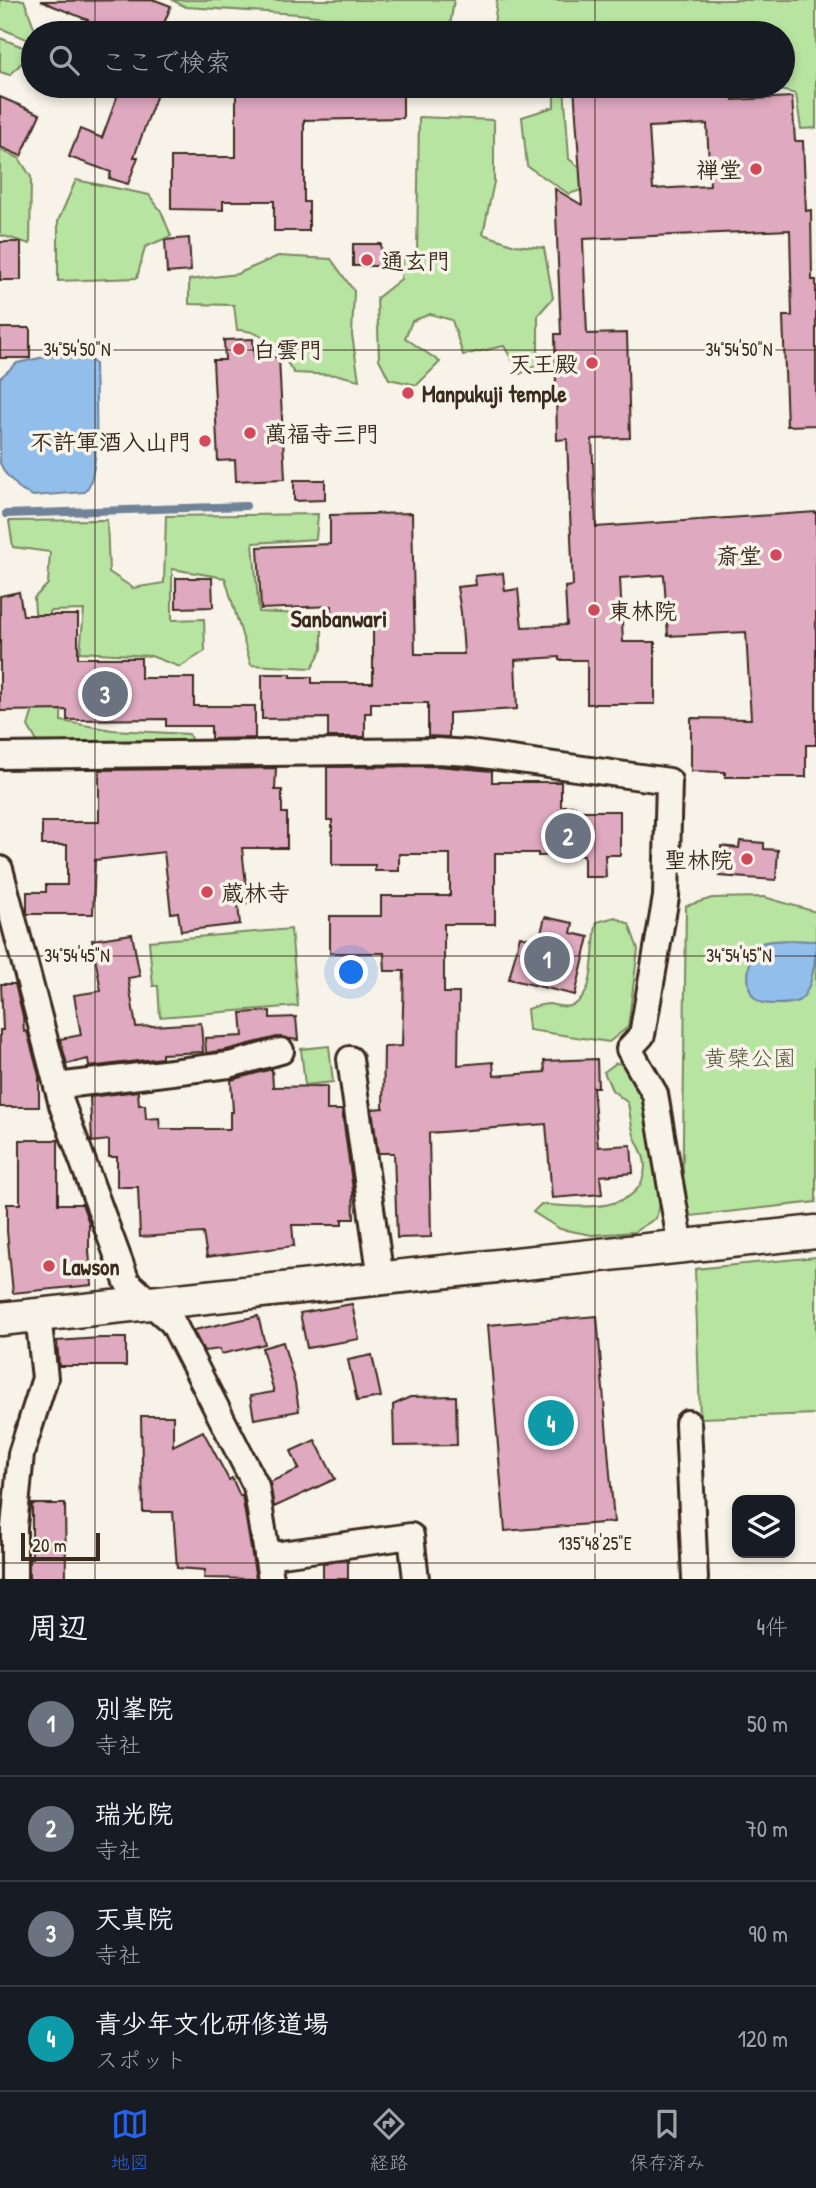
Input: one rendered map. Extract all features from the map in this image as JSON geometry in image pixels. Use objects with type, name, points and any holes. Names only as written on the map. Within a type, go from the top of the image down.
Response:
[{"type":"street","points":[[0,756],[437,751],[469,753],[669,781],[666,897],[642,1035],[629,1049],[654,1094],[681,1247]]},
{"type":"street","points":[[0,869],[62,1105],[127,1282],[173,1323],[256,1486],[269,1568],[411,1536],[416,1579]]},
{"type":"street","points":[[57,1086],[229,1066],[281,1051]]},
{"type":"street","points":[[350,1059],[381,1279]]},
{"type":"street","points":[[0,1319],[816,1232]]},
{"type":"street","points":[[14,1579],[14,1527],[21,1454],[45,1378],[38,1315]]},
{"type":"street","points":[[688,1423],[695,1579]]},
{"type":"green space","points":[[0,0],[24,0],[32,21],[21,21],[21,37],[0,28]]},
{"type":"green space","points":[[172,0],[454,0],[451,21],[363,21],[186,7]]},
{"type":"green space","points":[[497,0],[816,0],[816,128],[801,129],[795,94],[795,21],[494,21]]},
{"type":"green space","points":[[0,38],[21,46],[21,64],[10,75],[0,72]]},
{"type":"green space","points":[[554,98],[565,98],[569,159],[600,184],[569,194],[527,166],[522,117],[554,107]]},
{"type":"green space","points":[[419,117],[494,120],[494,182],[483,234],[515,245],[544,248],[553,298],[538,315],[538,365],[520,374],[504,346],[463,355],[452,320],[430,314],[412,321],[405,338],[440,362],[417,385],[389,379],[379,359],[377,298],[401,279],[402,259],[417,253]]},
{"type":"green space","points":[[0,150],[19,158],[31,177],[30,244],[0,235]]},
{"type":"green space","points":[[76,180],[149,195],[161,211],[171,236],[145,247],[137,278],[58,281],[58,221]]},
{"type":"green space","points":[[278,256],[331,259],[354,291],[352,335],[359,380],[338,375],[294,373],[271,343],[256,334],[237,330],[234,305],[189,304],[189,280],[237,274]]},
{"type":"green space","points":[[318,514],[316,539],[253,543],[259,612],[322,615],[322,649],[312,668],[251,665],[225,578],[172,569],[172,620],[204,619],[205,651],[180,667],[151,656],[80,652],[84,610],[50,611],[53,648],[63,650],[61,721],[112,730],[189,734],[193,744],[40,747],[28,726],[37,679],[34,598],[48,584],[50,552],[13,547],[9,521],[107,520],[109,572],[133,588],[164,583],[166,516]]},
{"type":"green space","name":"黄檗公園","points":[[764,897],[816,912],[816,1202],[682,1217],[686,906],[712,898]]},
{"type":"green space","points":[[615,917],[629,924],[638,949],[628,1027],[609,1042],[529,1030],[527,1009],[546,1004],[567,1007],[579,1001],[585,993],[592,970],[597,922]]},
{"type":"green space","points":[[291,929],[298,1006],[160,1017],[158,986],[153,986],[149,941]]},
{"type":"green space","points":[[329,1046],[333,1082],[305,1085],[301,1049]]},
{"type":"green space","points":[[616,1063],[632,1065],[642,1083],[664,1190],[656,1218],[634,1232],[592,1235],[560,1229],[533,1212],[541,1204],[588,1206],[620,1201],[633,1193],[642,1182],[645,1162],[634,1135],[628,1103],[612,1090],[604,1072]]},
{"type":"green space","points":[[816,1257],[816,1414],[700,1418],[695,1269]]},
{"type":"water","points":[[49,356],[80,356],[95,364],[96,451],[94,468],[85,492],[33,496],[22,491],[5,473],[0,463],[0,378],[17,363]]},
{"type":"water","points":[[775,941],[816,941],[813,974],[803,997],[796,1002],[782,1004],[764,1003],[755,999],[750,991],[748,976],[753,952],[757,947],[762,943]]},
{"type":"building","points":[[155,0],[171,6],[165,21],[88,21],[41,1]]},
{"type":"building","points":[[0,97],[40,114],[21,156],[0,147]]},
{"type":"building","points":[[117,98],[156,98],[134,157],[138,157],[128,184],[109,178],[111,172],[69,157],[80,129],[102,138]]},
{"type":"building","points":[[236,98],[403,98],[403,118],[304,120],[304,202],[309,202],[309,231],[274,231],[274,201],[223,201],[223,210],[171,209],[171,157],[236,157]]},
{"type":"building","points":[[575,98],[792,98],[795,141],[803,141],[806,211],[811,210],[812,280],[816,280],[816,425],[787,426],[783,316],[792,316],[790,230],[583,239],[587,334],[627,333],[630,438],[592,439],[596,527],[816,512],[816,745],[806,745],[806,777],[725,777],[725,772],[691,771],[691,718],[751,719],[746,632],[668,636],[664,575],[620,578],[623,642],[655,642],[655,704],[587,704],[587,660],[559,660],[559,657],[515,660],[517,709],[449,713],[449,737],[428,736],[428,703],[371,703],[371,713],[365,713],[365,737],[328,737],[328,718],[262,719],[262,674],[312,677],[312,683],[373,683],[373,619],[332,619],[332,606],[261,609],[258,547],[330,544],[330,515],[412,513],[415,654],[464,654],[457,587],[476,585],[475,576],[503,573],[505,591],[518,589],[522,627],[567,625],[565,587],[573,586],[567,439],[557,440],[555,334],[561,334],[555,189],[582,205]],"holes":[[[707,124],[710,186],[653,189],[649,127]]]},
{"type":"building","points":[[189,238],[191,271],[167,273],[165,240]]},
{"type":"building","points":[[0,242],[21,242],[21,280],[0,280]]},
{"type":"building","name":"通玄門","points":[[353,244],[381,244],[382,266],[353,266]]},
{"type":"building","points":[[0,328],[30,328],[30,358],[0,358]]},
{"type":"building","name":"萬福寺三門","points":[[253,339],[254,358],[279,357],[285,479],[236,481],[235,460],[218,461],[213,360],[225,360],[224,340]]},
{"type":"building","points":[[294,480],[325,480],[325,500],[294,501]]},
{"type":"building","points":[[176,578],[212,578],[213,607],[176,608]]},
{"type":"building","points":[[19,592],[23,615],[78,615],[78,658],[141,658],[141,678],[194,678],[194,706],[255,706],[255,738],[211,739],[211,726],[166,726],[166,719],[67,720],[67,710],[0,711],[0,596]]},
{"type":"building","points":[[437,766],[492,771],[492,782],[561,782],[561,806],[575,806],[575,811],[620,811],[620,855],[605,855],[606,877],[584,877],[584,855],[495,853],[495,924],[444,924],[444,993],[459,993],[458,1065],[493,1062],[494,1076],[545,1072],[544,1061],[597,1059],[598,1087],[593,1087],[598,1147],[631,1145],[633,1173],[600,1176],[602,1194],[552,1198],[546,1124],[429,1133],[431,1237],[397,1238],[394,1153],[378,1153],[372,1109],[383,1108],[384,1047],[402,1046],[404,971],[385,971],[384,953],[330,953],[330,916],[381,916],[381,896],[450,896],[450,854],[399,854],[399,871],[375,871],[375,865],[332,865],[332,820],[327,820],[327,767]]},
{"type":"building","points":[[276,768],[275,790],[282,790],[282,813],[287,813],[287,848],[242,848],[248,903],[238,905],[240,924],[181,931],[178,912],[171,913],[164,852],[95,860],[93,914],[27,914],[27,892],[46,892],[46,885],[67,885],[67,845],[42,845],[42,822],[99,822],[99,770]]},
{"type":"building","points":[[740,841],[764,843],[764,849],[778,850],[776,880],[719,876],[721,846],[739,848]]},
{"type":"building","points":[[545,917],[573,923],[571,933],[589,937],[575,995],[509,979],[520,936],[539,941]]},
{"type":"building","points":[[132,934],[140,976],[128,978],[136,1027],[201,1023],[203,1052],[162,1054],[162,1058],[89,1067],[88,1059],[67,1064],[60,1039],[81,1035],[74,995],[101,991],[92,940]]},
{"type":"building","points":[[1,984],[15,984],[24,1032],[27,1031],[39,1076],[39,1107],[0,1107],[0,1030],[3,1030]]},
{"type":"building","points":[[270,1011],[270,1018],[296,1017],[298,1040],[277,1037],[206,1053],[205,1038],[243,1036],[241,1013]]},
{"type":"building","points":[[272,1069],[273,1087],[327,1086],[327,1110],[342,1110],[353,1190],[354,1219],[342,1219],[342,1225],[292,1225],[294,1246],[207,1257],[203,1233],[140,1237],[138,1187],[117,1187],[117,1157],[109,1157],[109,1140],[92,1142],[90,1097],[138,1091],[139,1105],[145,1105],[146,1119],[159,1118],[160,1129],[230,1129],[230,1112],[233,1112],[231,1080]]},
{"type":"building","points":[[20,1140],[58,1140],[58,1204],[82,1204],[89,1223],[92,1285],[13,1293],[7,1204],[20,1204]]},
{"type":"building","points":[[352,1304],[359,1339],[307,1348],[300,1313]]},
{"type":"building","points":[[258,1316],[265,1344],[221,1354],[220,1349],[204,1351],[194,1332],[194,1330]]},
{"type":"building","points":[[597,1316],[614,1522],[505,1531],[488,1325]]},
{"type":"building","points":[[126,1338],[126,1366],[59,1366],[57,1341]]},
{"type":"building","points":[[283,1342],[295,1384],[299,1411],[254,1419],[250,1396],[274,1392],[262,1348]]},
{"type":"building","points":[[372,1355],[381,1397],[357,1401],[348,1360]]},
{"type":"building","points":[[456,1396],[457,1445],[394,1446],[393,1405],[410,1397]]},
{"type":"building","points":[[141,1416],[173,1416],[173,1446],[203,1431],[229,1480],[232,1478],[240,1496],[242,1495],[256,1579],[204,1578],[205,1570],[177,1568],[173,1512],[143,1512]]},
{"type":"building","points":[[315,1440],[335,1479],[274,1507],[270,1482],[299,1469],[291,1451]]},
{"type":"building","points":[[32,1504],[65,1504],[66,1579],[29,1579],[29,1558],[32,1558]]},
{"type":"building","points":[[348,1560],[348,1579],[323,1579],[323,1563]]},
{"type":"waterway","points":[[6,514],[246,506]]},
{"type":"place","name":"禅堂","points":[[756,169]]},
{"type":"place","name":"通玄門","points":[[367,260]]},
{"type":"place","name":"白雲門","points":[[239,349]]},
{"type":"place","name":"天王殿","points":[[592,363]]},
{"type":"place","name":"Manpukuji temple","points":[[408,393]]},
{"type":"place","name":"萬福寺三門","points":[[250,433]]},
{"type":"place","name":"不許軍酒入山門","points":[[205,441]]},
{"type":"place","name":"斎堂","points":[[776,555]]},
{"type":"place","name":"東林院","points":[[594,610]]},
{"type":"place","name":"天真院","points":[[105,694]]},
{"type":"place","name":"瑞光院","points":[[568,836]]},
{"type":"place","name":"聖林院","points":[[747,859]]},
{"type":"place","name":"蔵林寺","points":[[207,892]]},
{"type":"place","name":"別峯院","points":[[547,959]]},
{"type":"place","name":"Lawson","points":[[49,1266]]},
{"type":"place","name":"青少年文化研修道場","points":[[551,1423]]},
{"type":"district","name":"Sanbanwari","points":[[339,618]]}]
